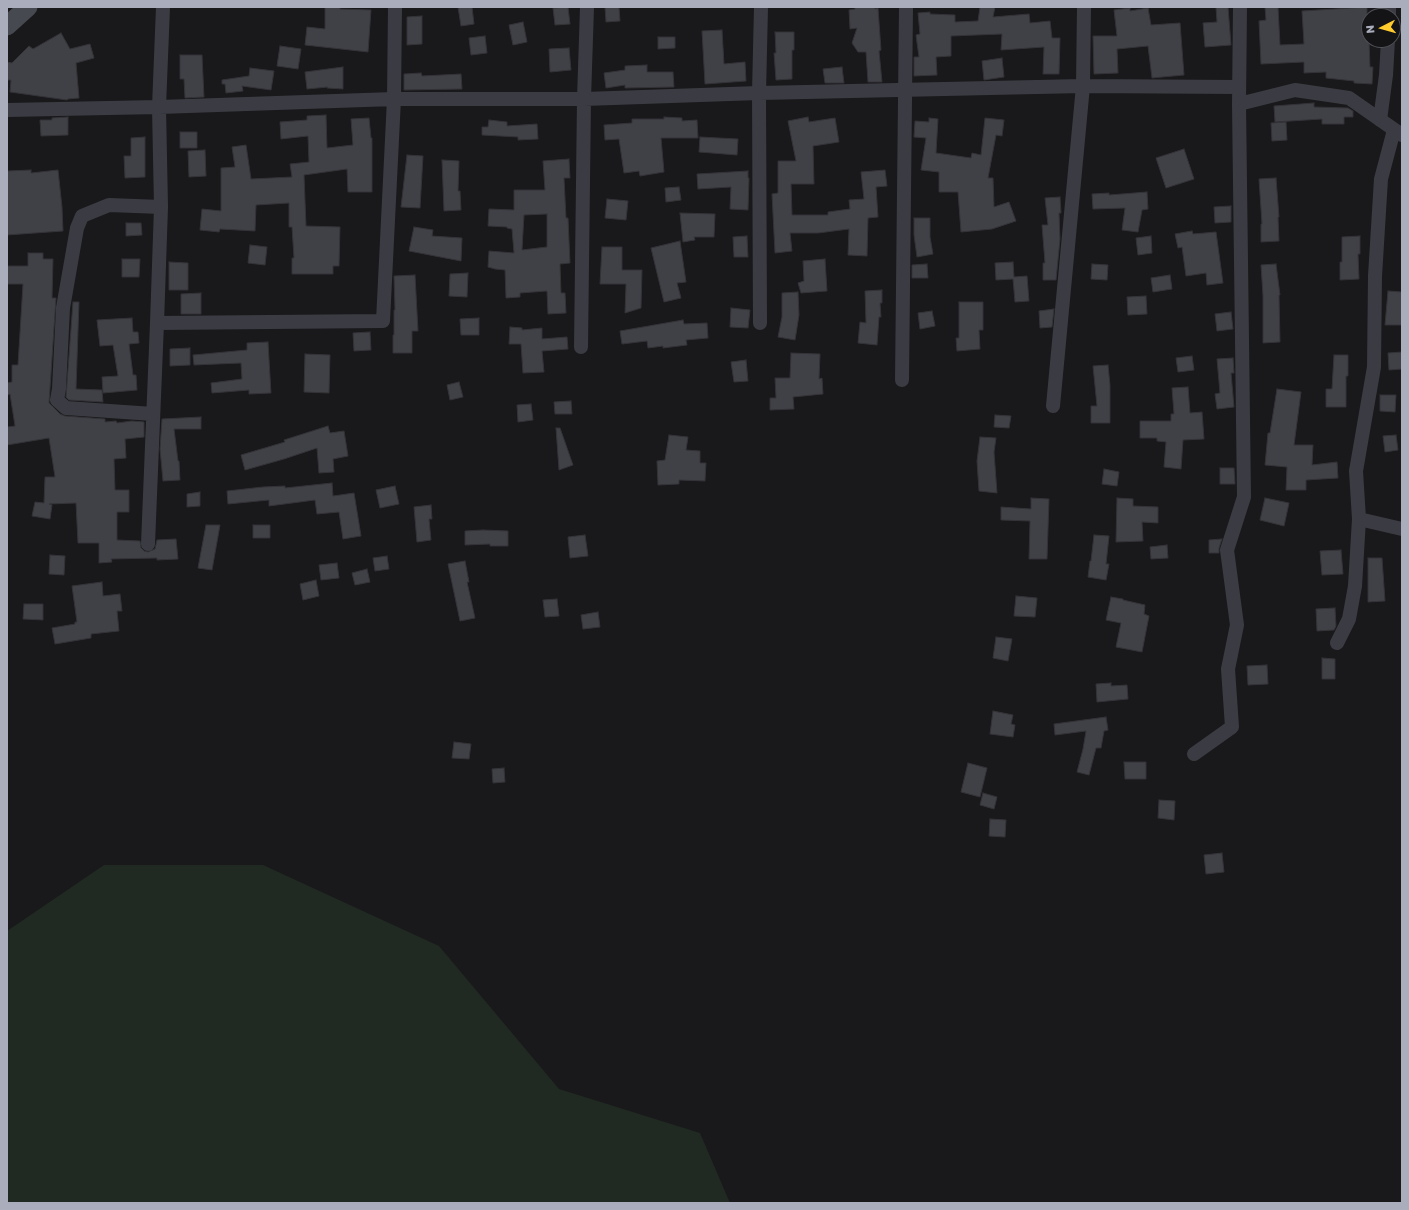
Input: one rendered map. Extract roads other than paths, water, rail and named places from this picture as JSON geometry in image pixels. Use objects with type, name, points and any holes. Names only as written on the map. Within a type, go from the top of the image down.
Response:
[{"type":"main road","points":[[7,26],[28,7]]},
{"type":"street","points":[[148,544],[161,207],[159,107],[163,7]]},
{"type":"street","points":[[157,323],[382,321],[394,99],[395,7]]},
{"type":"street","points":[[581,346],[584,99],[588,7]]},
{"type":"street","points":[[760,322],[759,93],[761,7]]},
{"type":"street","points":[[902,380],[906,7]]},
{"type":"street","points":[[1053,406],[1083,86],[1084,7]]},
{"type":"street","points":[[1194,754],[1232,727],[1228,669],[1237,625],[1227,550],[1244,497],[1239,104],[1240,7]]},
{"type":"street","points":[[1380,120],[1388,48]]},
{"type":"street","points":[[7,110],[159,107],[394,99],[584,99],[759,93],[1083,86],[1240,87]]},
{"type":"street","points":[[1239,104],[1295,90],[1349,98],[1398,133],[1381,179],[1375,276],[1374,367],[1356,471],[1359,519],[1355,586],[1349,619],[1337,642]]},
{"type":"street","points":[[153,414],[66,408],[57,400],[59,389],[63,308],[77,228],[82,216],[109,205],[161,207]]},
{"type":"street","points":[[1359,519],[1402,529]]}]
